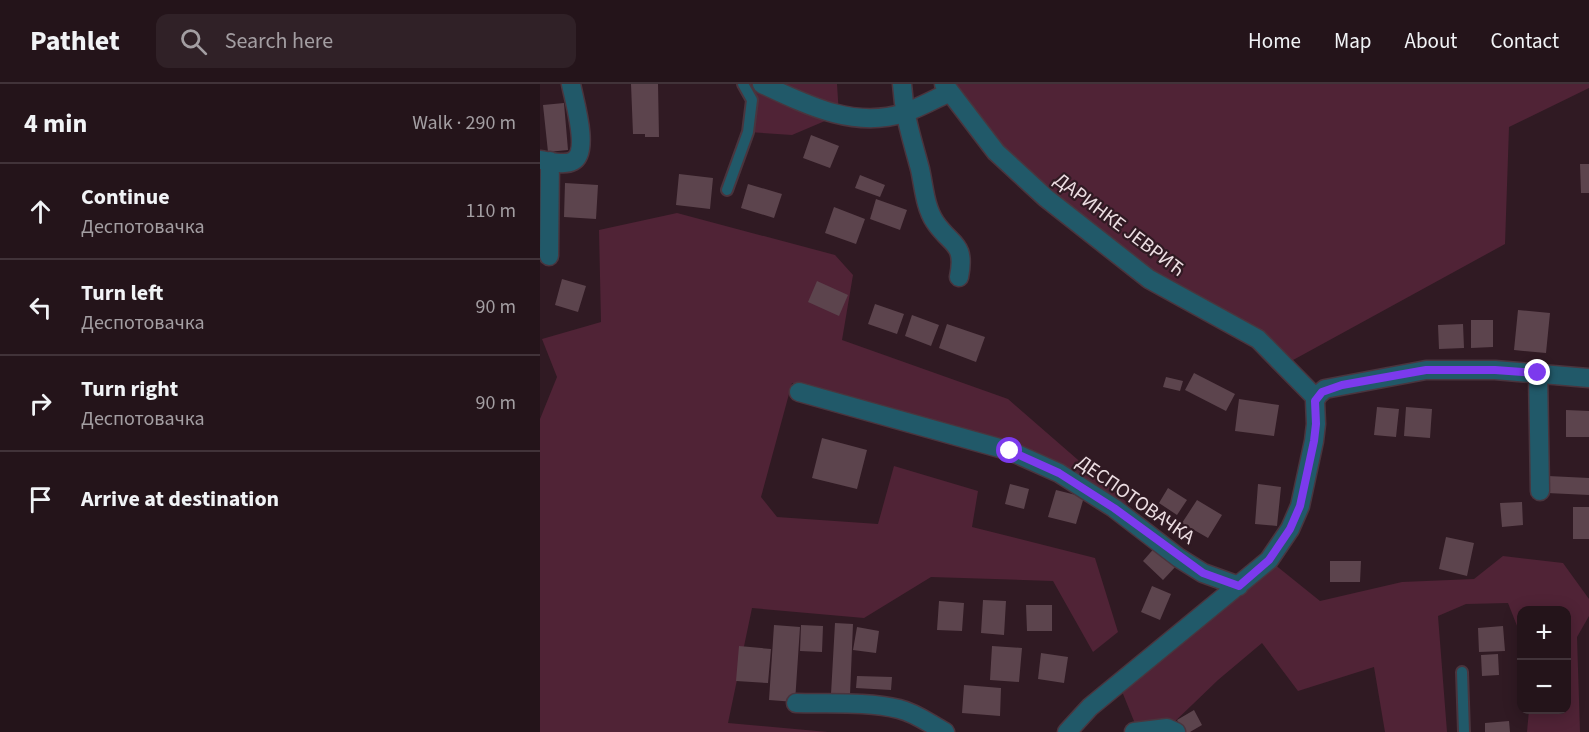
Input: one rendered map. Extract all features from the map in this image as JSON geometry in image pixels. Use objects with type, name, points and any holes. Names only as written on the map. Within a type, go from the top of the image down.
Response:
[{"type":"street","points":[[549,256],[545,161],[565,164],[578,157],[580,150],[581,141],[571,84]]},
{"type":"street","points":[[762,84],[815,108],[862,119],[904,113],[947,88]]},
{"type":"street","points":[[902,84],[904,113],[927,203],[934,221],[959,247],[962,262],[959,277]]},
{"type":"street","name":"ДАРИНКЕ ЈЕВРИЋ","points":[[947,88],[996,152],[1046,198],[1149,279],[1258,339],[1316,398]]},
{"type":"street","points":[[1067,732],[1090,707],[1269,560],[1290,529],[1300,506],[1314,441],[1316,398],[1325,389],[1426,370],[1495,370],[1589,378]]},
{"type":"street","points":[[1538,373],[1540,491]]},
{"type":"street","name":"ДЕСПОТОВАЧКА","points":[[799,392],[1010,451],[1059,473],[1114,508],[1203,573],[1239,586]]},
{"type":"street","points":[[796,703],[892,708],[916,715],[945,732]]},
{"type":"street","points":[[1134,732],[1167,728],[1176,732]]},
{"type":"lane","points":[[727,190],[747,132],[752,100],[743,84]]},
{"type":"lane","points":[[1462,672],[1464,732]]},
{"type":"shaded area","points":[[743,84],[837,84],[839,115],[792,135],[748,132],[752,100]]},
{"type":"shaded area","points":[[944,84],[1589,84],[1589,88],[1509,127],[1505,244],[1284,365],[1233,326],[1046,198]]},
{"type":"shaded area","points":[[677,213],[835,255],[853,275],[842,340],[1008,399],[1131,506],[990,449],[792,383],[761,497],[777,517],[878,524],[894,466],[978,491],[972,527],[1095,558],[1118,632],[1093,652],[1053,581],[931,577],[864,618],[752,608],[728,723],[828,732],[540,732],[540,419],[557,377],[542,339],[601,322],[599,230]]},
{"type":"shaded area","points":[[1503,556],[1563,563],[1589,599],[1589,616],[1577,637],[1580,732],[1527,732],[1529,714],[1571,714],[1571,606],[1517,606],[1517,626],[1508,603],[1466,604],[1438,616],[1447,732],[1385,732],[1374,667],[1298,691],[1262,643],[1218,680],[1168,728],[1138,731],[1119,684],[1269,560],[1320,601],[1402,582],[1474,579]]},
{"type":"building","points":[[631,84],[658,84],[659,137],[633,134]]},
{"type":"building","points":[[564,103],[568,150],[548,152],[543,105]]},
{"type":"building","points":[[811,135],[839,146],[830,168],[803,158]]},
{"type":"building","points":[[1580,164],[1589,164],[1589,193],[1581,193]]},
{"type":"building","points":[[679,174],[713,178],[710,209],[676,205]]},
{"type":"building","points":[[860,175],[885,185],[880,197],[855,188]]},
{"type":"building","points":[[565,183],[598,185],[596,219],[564,217]]},
{"type":"building","points":[[748,184],[782,194],[774,218],[741,208]]},
{"type":"building","points":[[876,199],[907,210],[900,230],[870,219]]},
{"type":"building","points":[[834,207],[865,219],[856,244],[825,233]]},
{"type":"building","points":[[562,279],[586,286],[578,312],[555,305]]},
{"type":"building","points":[[817,281],[848,295],[839,316],[808,302]]},
{"type":"building","points":[[875,304],[904,314],[897,334],[868,324]]},
{"type":"building","points":[[1518,310],[1550,313],[1546,353],[1514,350]]},
{"type":"building","points":[[912,315],[939,325],[931,346],[905,336]]},
{"type":"building","points":[[1471,320],[1493,320],[1493,347],[1471,348]]},
{"type":"building","points":[[947,324],[985,337],[976,362],[939,348]]},
{"type":"building","points":[[1463,324],[1464,348],[1439,349],[1438,325]]},
{"type":"building","points":[[1194,373],[1235,394],[1226,411],[1185,390]]},
{"type":"building","points":[[1166,377],[1183,381],[1180,391],[1163,387]]},
{"type":"building","points":[[1239,399],[1279,405],[1274,436],[1235,431]]},
{"type":"building","points":[[1377,407],[1399,409],[1396,437],[1374,435]]},
{"type":"building","points":[[1406,407],[1432,409],[1430,438],[1404,436]]},
{"type":"building","points":[[1566,410],[1589,411],[1589,437],[1566,437]]},
{"type":"building","points":[[822,438],[867,450],[857,489],[812,478]]},
{"type":"building","points":[[1548,476],[1589,478],[1589,495],[1547,493]]},
{"type":"building","points":[[1010,484],[1029,489],[1024,509],[1005,504]]},
{"type":"building","points":[[1258,484],[1281,487],[1277,526],[1255,524]]},
{"type":"building","points":[[1168,488],[1187,500],[1177,515],[1159,503]]},
{"type":"building","points":[[1056,490],[1084,497],[1076,524],[1048,517]]},
{"type":"building","points":[[1197,500],[1222,515],[1208,538],[1182,523]]},
{"type":"building","points":[[1522,502],[1523,525],[1502,527],[1500,503]]},
{"type":"building","points":[[1573,507],[1589,507],[1589,539],[1573,539]]},
{"type":"building","points":[[1446,537],[1474,543],[1467,576],[1439,569]]},
{"type":"building","points":[[1157,545],[1178,564],[1163,580],[1143,561]]},
{"type":"building","points":[[1330,561],[1361,561],[1360,582],[1330,582]]},
{"type":"building","points":[[1152,586],[1171,594],[1160,620],[1141,612]]},
{"type":"building","points":[[983,600],[1006,601],[1004,635],[981,633]]},
{"type":"building","points":[[939,601],[964,603],[962,631],[937,630]]},
{"type":"building","points":[[1026,605],[1052,605],[1052,631],[1027,631]]},
{"type":"building","points":[[835,623],[853,624],[850,695],[831,694]]},
{"type":"building","points":[[774,625],[800,627],[795,702],[769,700]]},
{"type":"building","points":[[801,625],[823,626],[822,652],[800,651]]},
{"type":"building","points":[[1503,626],[1505,651],[1479,652],[1478,628]]},
{"type":"building","points":[[857,627],[879,631],[876,653],[853,650]]},
{"type":"building","points":[[739,646],[771,649],[768,683],[736,681]]},
{"type":"building","points":[[992,646],[1022,648],[1019,682],[990,680]]},
{"type":"building","points":[[1041,653],[1068,657],[1064,683],[1038,679]]},
{"type":"building","points":[[1498,654],[1499,675],[1482,676],[1481,655]]},
{"type":"building","points":[[857,676],[892,677],[891,690],[856,688]]},
{"type":"building","points":[[964,685],[1001,688],[1000,716],[962,713]]},
{"type":"building","points":[[1194,710],[1202,725],[1190,732],[1184,732],[1177,720]]},
{"type":"building","points":[[1509,721],[1510,732],[1485,732],[1485,723]]},
{"type":"route","points":[[1010,451],[1059,473],[1114,508],[1179,558],[1203,573],[1239,586],[1269,560],[1290,529],[1300,506],[1314,441],[1315,401],[1325,389],[1426,370],[1495,370],[1538,373]]}]
